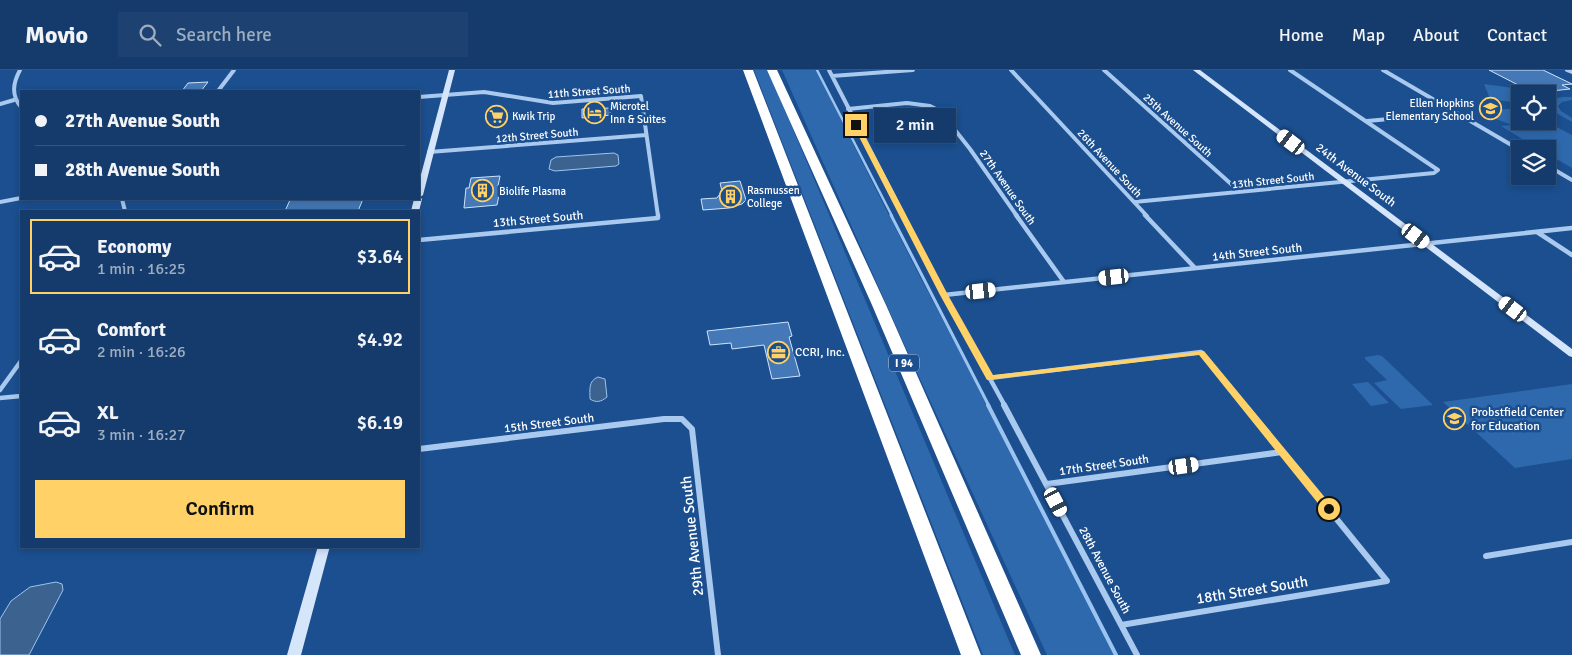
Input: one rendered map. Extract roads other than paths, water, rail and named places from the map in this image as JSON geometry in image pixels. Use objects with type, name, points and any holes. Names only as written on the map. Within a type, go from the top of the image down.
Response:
[{"type":"highway","points":[[744,70],[756,92]]},
{"type":"highway","points":[[748,70],[940,579],[971,655]]},
{"type":"highway","name":"I 94","points":[[773,71],[879,306],[1031,655]]},
{"type":"street","points":[[20,70],[13,86],[14,100],[20,107]]},
{"type":"street","points":[[219,90],[234,70]]},
{"type":"street","points":[[420,191],[452,70]]},
{"type":"street","name":"28th Avenue South","points":[[828,70],[944,295],[1137,655]]},
{"type":"street","points":[[832,76],[913,70]]},
{"type":"street","name":"26th Avenue South","points":[[1011,70],[1195,268]]},
{"type":"street","name":"25th Avenue South","points":[[1104,70],[1240,192]]},
{"type":"street","name":"24th Avenue South","points":[[1196,70],[1572,354]]},
{"type":"street","points":[[1290,70],[1367,121],[1458,113]]},
{"type":"street","points":[[1382,70],[1511,145]]},
{"type":"street","points":[[1567,70],[1572,72]]},
{"type":"street","name":"11th Street South","points":[[420,96],[484,92],[553,103],[641,96],[646,135]]},
{"type":"street","points":[[0,104],[14,100]]},
{"type":"street","name":"27th Avenue South","points":[[848,109],[908,103],[933,106],[945,116],[1064,282]]},
{"type":"street","name":"13th Street South","points":[[1134,202],[1434,173],[1438,170],[1367,121]]},
{"type":"street","name":"13th Street South","points":[[420,240],[658,218],[646,135]]},
{"type":"street","name":"12th Street South","points":[[429,152],[646,135]]},
{"type":"street","points":[[1556,171],[1572,180]]},
{"type":"street","points":[[0,202],[20,198]]},
{"type":"street","name":"14th Street South","points":[[944,295],[1572,228]]},
{"type":"street","points":[[1537,232],[1572,255]]},
{"type":"street","points":[[990,378],[1201,352],[1282,452]]},
{"type":"street","points":[[0,390],[20,362]]},
{"type":"street","points":[[0,398],[20,396]]},
{"type":"street","name":"15th Street South","points":[[420,449],[664,419],[682,419]]},
{"type":"street","name":"29th Avenue South","points":[[682,419],[692,429],[718,655]]},
{"type":"street","name":"17th Street South","points":[[1047,484],[1282,452]]},
{"type":"street","name":"18th Street South","points":[[1121,625],[1386,581],[1282,452]]},
{"type":"street","points":[[1486,556],[1572,542]]},
{"type":"street","points":[[294,655],[323,548]]},
{"type":"waterway","points":[[817,70],[892,216]]},
{"type":"waterway","points":[[891,215],[989,406]]},
{"type":"waterway","points":[[988,405],[1116,655]]},
{"type":"place","name":"Ellen Hopkins Elementary School","points":[[1490,109]]},
{"type":"place","name":"Microtel Inn & Suites","points":[[594,112]]},
{"type":"place","name":"Kwik Trip","points":[[496,116]]},
{"type":"place","name":"Biolife Plasma","points":[[483,191]]},
{"type":"place","name":"Rasmussen College","points":[[731,196]]},
{"type":"place","name":"CCRI, Inc.","points":[[779,352]]},
{"type":"place","name":"Probstfield Center for Education","points":[[1455,419]]}]
